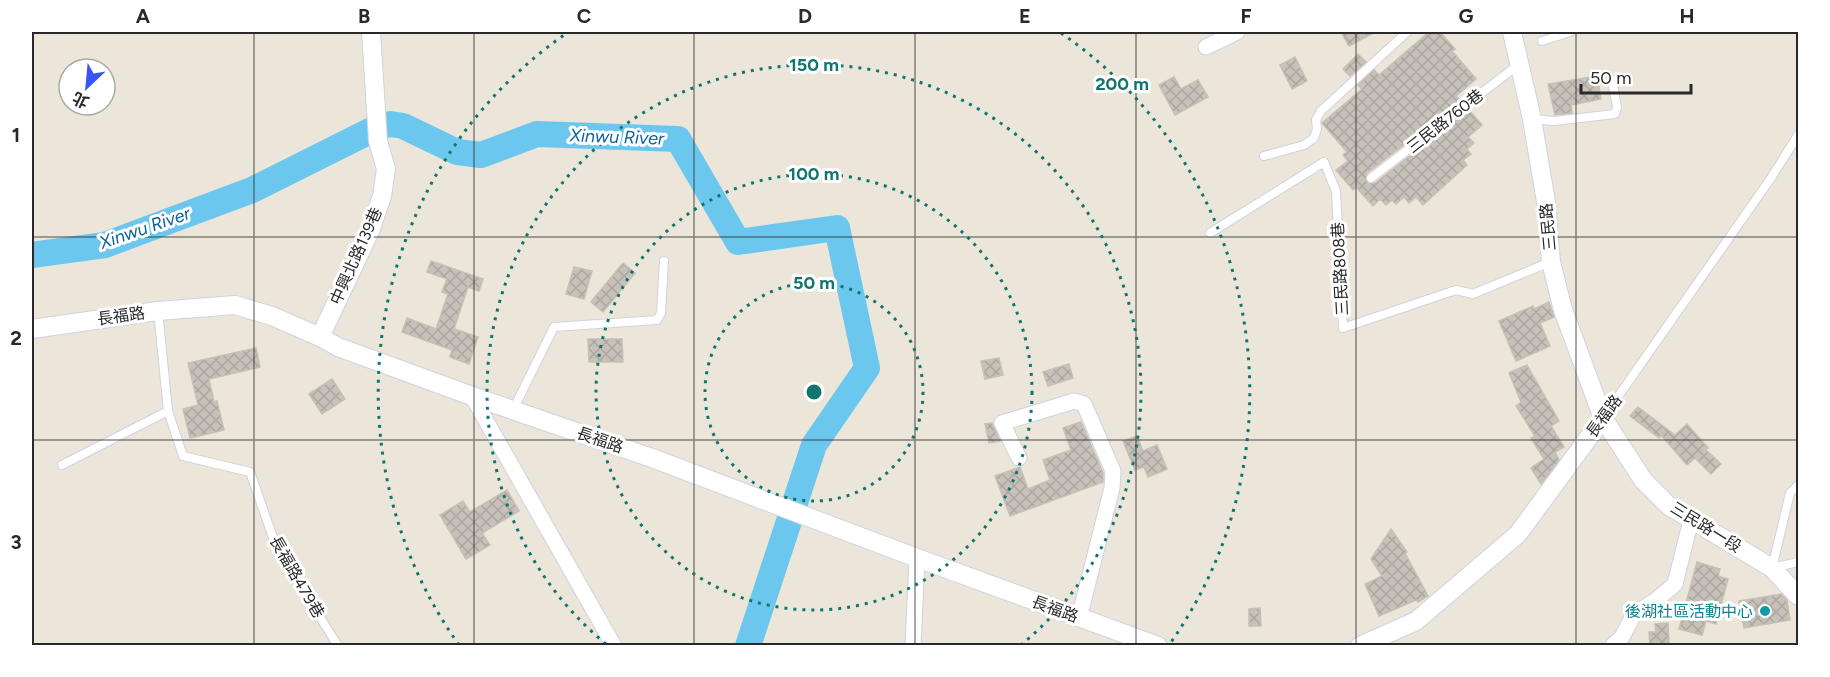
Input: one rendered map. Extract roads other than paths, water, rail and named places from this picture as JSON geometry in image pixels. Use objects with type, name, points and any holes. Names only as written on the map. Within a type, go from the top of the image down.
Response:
[{"type":"street","name":"中興北路139巷","points":[[320,337],[370,231],[382,196],[386,170],[378,141],[371,32]]},
{"type":"street","points":[[1206,47],[1237,32]]},
{"type":"street","name":"三民路","points":[[1512,32],[1532,119],[1546,202],[1551,262],[1563,310],[1603,418]]},
{"type":"street","name":"長福路","points":[[32,329],[158,311],[235,305],[272,316],[338,347],[652,458],[1079,618],[1158,645]]},
{"type":"street","points":[[472,396],[614,645]]},
{"type":"street","points":[[1019,458],[1002,423],[1074,400],[1084,404],[1113,471],[1112,488],[1079,618]]},
{"type":"street","name":"三民路一段","points":[[1603,418],[1643,480],[1669,506],[1772,568],[1798,597]]},
{"type":"street","name":"長福路","points":[[1360,645],[1416,621],[1518,534],[1603,418]]},
{"type":"street","points":[[1612,645],[1622,637],[1634,614],[1655,601],[1675,584],[1691,520]]},
{"type":"street","points":[[913,645],[917,558]]},
{"type":"lane","points":[[1264,156],[1304,145],[1314,138],[1317,129],[1316,120],[1321,111],[1407,32]]},
{"type":"lane","points":[[1542,41],[1570,32]]},
{"type":"lane","name":"三民路760巷","points":[[1371,178],[1519,65]]},
{"type":"lane","points":[[1532,119],[1554,121],[1615,114],[1617,107],[1612,80]]},
{"type":"lane","name":"長福路","points":[[1603,418],[1771,178],[1798,135]]},
{"type":"lane","name":"三民路808巷","points":[[1210,233],[1324,162],[1336,191],[1342,328],[1456,290],[1473,294],[1551,262]]},
{"type":"lane","points":[[513,410],[554,327],[657,320],[661,314],[664,261]]},
{"type":"lane","name":"長福路479巷","points":[[158,311],[168,411],[183,456],[250,472],[276,546],[338,645]]},
{"type":"lane","points":[[62,465],[168,411]]},
{"type":"lane","points":[[1798,485],[1790,493],[1772,568],[1798,562]]},
{"type":"waterway","name":"Xinwu River","points":[[32,255],[105,245],[252,190],[380,126],[391,124],[403,126],[457,152],[481,155],[537,134],[678,139],[738,242],[837,228],[867,368],[814,445],[748,646]]},
{"type":"place","name":"後湖社區活動中心","points":[[1765,611]]}]
